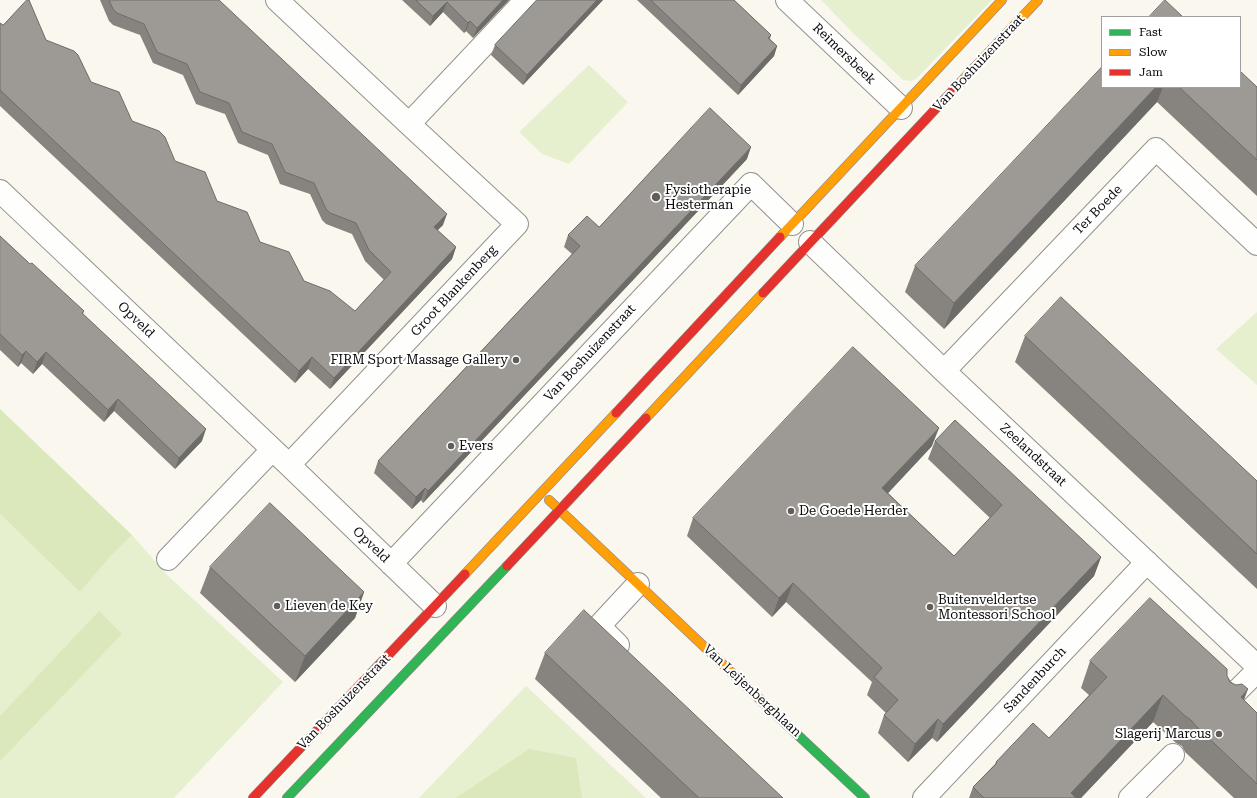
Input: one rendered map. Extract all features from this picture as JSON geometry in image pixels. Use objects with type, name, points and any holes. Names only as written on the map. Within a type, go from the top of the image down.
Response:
[{"type":"street","name":"Groot Blankenberg","points":[[277,0],[517,224],[289,465]]},
{"type":"street","points":[[409,124],[526,0]]},
{"type":"street","name":"Reimersbeek","points":[[787,0],[910,117]]},
{"type":"street","name":"Van Boshuizenstraat","points":[[287,798],[444,615],[541,492],[801,233],[910,117],[1002,0]]},
{"type":"street","name":"Van Boshuizenstraat","points":[[253,798],[444,615],[560,510],[801,233],[910,117],[1038,0]]},
{"type":"street","name":"Ter Boede","points":[[944,371],[1156,149],[1257,244]]},
{"type":"street","name":"Van Boshuizenstraat","points":[[391,564],[751,184],[801,233]]},
{"type":"street","name":"Opveld","points":[[0,191],[289,465],[444,615]]},
{"type":"street","name":"Zeelandstraat","points":[[801,233],[944,371],[1257,666]]},
{"type":"street","points":[[168,559],[272,450]]},
{"type":"street","points":[[541,492],[560,510]]},
{"type":"street","name":"Van Leijenberghlaan","points":[[560,510],[866,798]]},
{"type":"street","name":"Sandenburch","points":[[924,798],[1147,562]]},
{"type":"street","points":[[633,659],[599,626],[638,584]]},
{"type":"street","points":[[1229,699],[1257,671]]},
{"type":"street","points":[[1130,798],[1173,755]]},
{"type":"green space","points":[[821,0],[992,0],[917,78],[911,81],[903,80],[853,33]]},
{"type":"green space","points":[[589,65],[628,102],[569,164],[542,154],[519,132]]},
{"type":"green space","points":[[1257,312],[1257,385],[1216,349]]},
{"type":"green space","points":[[0,409],[132,535],[111,556],[80,592],[0,514]]},
{"type":"green space","points":[[0,514],[80,592],[111,556],[132,535],[166,574],[283,682],[174,798],[0,798]]},
{"type":"green space","points":[[99,611],[122,634],[0,761],[0,716]]},
{"type":"green space","points":[[526,686],[646,798],[419,798]]},
{"type":"green space","points":[[529,749],[576,758],[582,798],[456,798]]},
{"type":"building","points":[[27,0],[29,0],[46,40],[74,51],[78,55],[91,82],[119,92],[132,121],[159,131],[165,137],[175,161],[205,172],[217,201],[247,212],[260,242],[289,252],[304,281],[330,291],[355,311],[391,272],[369,250],[356,223],[330,213],[326,209],[314,183],[285,172],[272,144],[242,132],[229,103],[200,92],[187,64],[157,52],[144,24],[117,13],[113,9],[109,0],[219,0],[447,214],[434,227],[456,247],[334,378],[312,357],[299,371],[0,90],[0,23],[3,25]]},
{"type":"building","points":[[416,0],[503,0],[477,28],[470,21],[468,23],[447,2],[433,16]]},
{"type":"building","points":[[537,0],[597,0],[527,75],[495,45]]},
{"type":"building","points":[[651,0],[734,0],[771,35],[768,38],[777,46],[741,85]]},
{"type":"building","points":[[1165,0],[1182,16],[1150,16]]},
{"type":"building","points":[[1101,68],[1101,88],[1155,88],[954,303],[915,266]]},
{"type":"building","points":[[1241,72],[1257,87],[1257,160],[1180,88],[1241,88]]},
{"type":"building","points":[[710,108],[751,147],[428,491],[425,488],[416,497],[378,461],[580,246],[568,235],[587,216],[599,227]]},
{"type":"building","points":[[0,236],[84,311],[82,313],[206,429],[179,458],[118,399],[108,410],[46,352],[37,362],[26,351],[22,355],[0,334]]},
{"type":"building","points":[[1061,297],[1257,481],[1257,554],[1025,336]]},
{"type":"building","points":[[853,347],[939,428],[882,488],[954,556],[1002,505],[935,441],[955,420],[1101,557],[943,724],[938,719],[915,744],[884,715],[898,700],[874,677],[882,668],[793,583],[779,598],[693,518]]},
{"type":"building","name":"Lieven de Key","points":[[270,503],[364,592],[305,656],[210,567]]},
{"type":"building","points":[[1150,598],[1227,669],[1227,676],[1230,682],[1236,685],[1242,684],[1248,689],[1241,697],[1257,713],[1257,784],[1163,695],[1071,793],[1076,798],[984,798],[973,787],[1033,723],[1049,738],[1107,677],[1090,661]]},
{"type":"building","points":[[584,610],[783,798],[699,798],[545,653]]},
{"type":"traffic: fast","points":[[287,798],[507,566]]},
{"type":"traffic: fast","points":[[786,724],[865,798]]},
{"type":"traffic: slow","points":[[780,237],[1002,0]]},
{"type":"traffic: slow","points":[[958,85],[1038,0]]},
{"type":"traffic: slow","points":[[646,418],[763,293]]},
{"type":"traffic: slow","points":[[465,574],[616,413]]},
{"type":"traffic: slow","points":[[549,500],[786,724]]},
{"type":"traffic: jam","points":[[763,293],[958,85]]},
{"type":"traffic: jam","points":[[616,413],[780,237]]},
{"type":"traffic: jam","points":[[507,566],[646,418]]},
{"type":"traffic: jam","points":[[253,798],[465,574]]},
{"type":"place","name":"Fysiotherapie Hesterman","points":[[656,197]]},
{"type":"place","name":"FIRM Sport Massage Gallery","points":[[516,360]]},
{"type":"place","name":"Evers","points":[[451,446]]},
{"type":"place","name":"De Goede Herder","points":[[791,511]]},
{"type":"place","name":"Lieven de Key","points":[[277,606]]},
{"type":"place","name":"Buitenveldertse Montessori School","points":[[930,607]]},
{"type":"place","name":"Slagerij Marcus","points":[[1219,734]]}]
